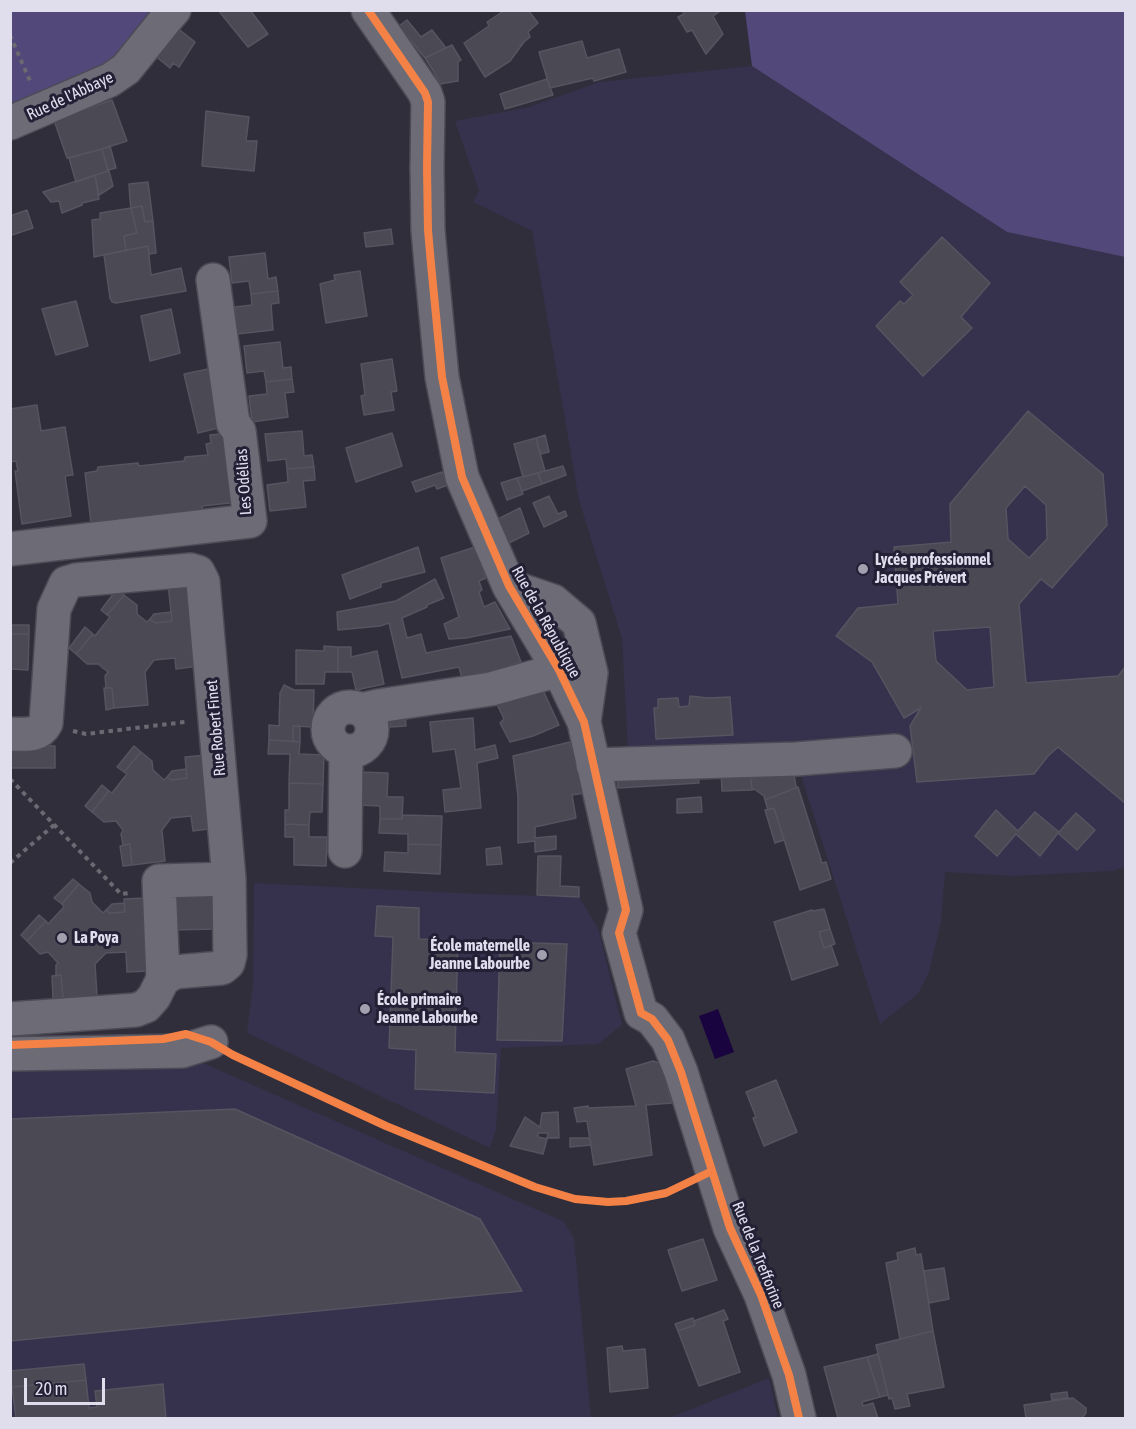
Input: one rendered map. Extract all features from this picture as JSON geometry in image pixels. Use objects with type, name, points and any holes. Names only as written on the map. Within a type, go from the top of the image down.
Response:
[{"type":"street","name":"Rue de l'Abbaye","points":[[10,123],[110,80],[126,69],[174,10]]},
{"type":"street","name":"Rue de la République","points":[[368,10],[425,93],[428,102],[428,230],[442,377],[462,477],[509,586],[559,670],[584,722],[626,910],[620,933],[641,1013],[652,1020],[668,1040],[681,1072],[712,1171]]},
{"type":"street","name":"Les Odélias","points":[[10,549],[250,521],[239,431],[233,423],[213,280]]},
{"type":"street","name":"Rue Robert Finet","points":[[46,723],[54,609],[66,583],[76,580],[191,570],[198,572],[204,582],[216,720],[229,879],[230,955],[228,963],[222,968],[175,972],[163,979]]},
{"type":"street","points":[[509,586],[553,601],[579,623],[591,673],[584,722]]},
{"type":"street","name":"Rue de la République","points":[[345,851],[346,751],[339,748],[329,737],[329,722],[333,715],[346,708],[361,710],[491,689],[559,670]]},
{"type":"street","points":[[10,734],[36,733],[43,729],[46,723]]},
{"type":"street","points":[[593,765],[796,759],[895,751]]},
{"type":"street","points":[[10,1019],[136,1010],[146,1006],[154,998],[163,979],[159,880],[229,879]]},
{"type":"street","points":[[10,1054],[182,1051],[211,1042]]},
{"type":"street","name":"Rue de la Trefforine","points":[[712,1171],[730,1228],[761,1295],[789,1375],[799,1419]]},
{"type":"path","points":[[10,35],[43,109]]},
{"type":"path","points":[[46,723],[86,734],[169,723],[216,720]]},
{"type":"path","points":[[10,779],[121,894],[159,890]]},
{"type":"path","points":[[10,863],[54,825]]},
{"type":"shaded area","points":[[11,11],[157,11],[118,60],[11,112]]},
{"type":"shaded area","points":[[745,11],[1125,11],[1125,257],[1007,232],[752,66]]},
{"type":"shaded area","name":"Lycée professionnel Jacques Prévert","points":[[752,66],[1007,232],[1125,257],[1125,867],[1112,871],[1013,876],[945,872],[941,922],[929,972],[918,994],[880,1024],[799,769],[628,750],[622,639],[579,500],[532,231],[473,202],[479,191],[455,121],[529,107],[599,82]]},
{"type":"shaded area","name":"École primaire Jeanne Labourbe","points":[[254,883],[579,897],[598,928],[622,1025],[598,1044],[501,1048],[496,1130],[490,1148],[247,1033],[253,984]]},
{"type":"shaded area","points":[[718,1009],[734,1052],[715,1059],[699,1016]]},
{"type":"shaded area","points":[[203,1063],[563,1221],[574,1238],[591,1418],[11,1418],[10,1067]]},
{"type":"shaded area","points":[[769,1378],[778,1418],[647,1418],[672,1417]]},
{"type":"building","points":[[218,10],[250,10],[268,34],[248,47]]},
{"type":"building","points":[[505,10],[528,10],[538,23],[528,32],[530,37],[510,61],[485,77],[464,43],[489,26],[487,22]]},
{"type":"building","points":[[682,10],[722,10],[713,16],[723,34],[706,54],[692,30],[687,32],[678,17],[684,14]]},
{"type":"building","points":[[407,20],[421,37],[432,30],[446,48],[425,58],[399,26]]},
{"type":"building","points":[[176,27],[195,42],[179,67],[173,63],[170,68],[154,55]]},
{"type":"building","points":[[582,41],[587,58],[619,49],[626,72],[594,81],[593,78],[550,88],[539,52]]},
{"type":"building","points":[[452,45],[461,60],[458,62],[458,81],[440,84],[425,58]]},
{"type":"building","points":[[547,79],[553,95],[505,109],[500,94]]},
{"type":"building","points":[[112,100],[127,141],[67,158],[54,120]]},
{"type":"building","points":[[206,111],[249,117],[246,141],[257,141],[254,171],[202,166]]},
{"type":"building","points":[[110,146],[116,168],[108,170],[102,149]]},
{"type":"building","points":[[102,149],[108,171],[76,182],[69,158]]},
{"type":"building","points":[[109,171],[113,186],[99,195],[95,175]]},
{"type":"building","points":[[95,175],[99,199],[82,203],[62,213],[59,201],[51,202],[43,192]]},
{"type":"building","points":[[148,182],[153,221],[145,222],[142,206],[131,208],[129,184]]},
{"type":"building","points":[[142,206],[145,222],[153,221],[156,253],[149,254],[148,246],[126,250],[124,236],[137,233],[131,208]]},
{"type":"building","points":[[131,208],[137,233],[124,236],[126,250],[94,257],[92,220],[100,219],[100,213]]},
{"type":"building","points":[[27,210],[33,228],[12,235],[10,216]]},
{"type":"building","points":[[391,229],[393,244],[366,247],[364,233]]},
{"type":"building","points":[[942,237],[990,283],[961,317],[972,328],[923,376],[876,326],[900,301],[904,304],[913,295],[900,282]]},
{"type":"building","points":[[148,246],[151,275],[181,268],[186,291],[112,302],[104,255]]},
{"type":"building","points":[[265,253],[268,279],[276,277],[278,291],[251,294],[249,281],[232,283],[229,257]]},
{"type":"building","points":[[360,271],[367,316],[326,323],[320,284],[335,280],[334,275]]},
{"type":"building","points":[[278,291],[279,303],[271,304],[273,330],[237,334],[235,307],[252,305],[251,294]]},
{"type":"building","points":[[76,301],[88,346],[56,355],[42,309]]},
{"type":"building","points":[[171,309],[180,353],[150,361],[141,316]]},
{"type":"building","points":[[280,342],[283,368],[291,367],[292,379],[266,382],[264,371],[247,373],[244,346]]},
{"type":"building","points":[[392,359],[397,391],[391,392],[394,410],[364,415],[361,396],[365,395],[361,364]]},
{"type":"building","points":[[208,369],[222,427],[198,433],[184,374]]},
{"type":"building","points":[[292,379],[294,392],[285,393],[288,417],[252,422],[249,396],[267,394],[266,382]]},
{"type":"building","points":[[37,405],[41,431],[65,427],[73,475],[65,476],[71,516],[22,524],[15,471],[18,471],[16,461],[10,462],[10,409]]},
{"type":"building","points":[[1028,411],[1103,474],[1107,525],[1052,588],[1041,579],[1019,604],[1026,683],[1118,676],[1126,666],[1126,804],[1058,747],[1034,774],[917,782],[910,726],[921,708],[904,718],[872,662],[836,636],[858,608],[898,604],[894,547],[951,542],[950,504]],"holes":[[[1025,486],[1046,505],[1047,539],[1029,558],[1008,539],[1006,508]],[[990,627],[994,687],[967,690],[936,661],[933,631]]]},
{"type":"building","points":[[302,431],[304,456],[312,455],[314,467],[287,469],[286,459],[268,461],[265,434]]},
{"type":"building","points":[[230,433],[239,502],[202,506],[203,512],[91,523],[85,473],[97,471],[98,467],[138,463],[139,466],[184,461],[185,457],[208,455],[206,444],[211,443],[210,435]]},
{"type":"building","points":[[392,433],[402,466],[356,482],[346,448]]},
{"type":"building","points":[[545,435],[549,452],[540,454],[536,438]]},
{"type":"building","points":[[536,438],[545,471],[523,477],[514,444]]},
{"type":"building","points":[[563,466],[566,475],[542,484],[538,473]]},
{"type":"building","points":[[314,467],[315,480],[303,481],[306,507],[270,511],[267,485],[288,482],[287,469]]},
{"type":"building","points":[[442,472],[448,485],[437,489],[435,485],[416,492],[412,482]]},
{"type":"building","points":[[538,473],[542,484],[522,491],[517,478]]},
{"type":"building","points":[[517,478],[523,494],[507,500],[501,483]]},
{"type":"building","points":[[549,496],[558,514],[565,511],[567,516],[544,527],[533,503]]},
{"type":"building","points":[[520,508],[529,533],[503,546],[492,522]]},
{"type":"building","points":[[418,547],[425,572],[381,583],[381,587],[350,599],[342,575]]},
{"type":"building","points":[[475,547],[486,578],[479,581],[482,590],[479,592],[484,607],[495,602],[510,629],[449,639],[444,624],[459,617],[441,558]]},
{"type":"building","points":[[435,579],[444,598],[402,618],[407,638],[421,634],[426,653],[511,636],[521,662],[489,673],[464,686],[459,667],[402,678],[389,623],[338,630],[337,612],[396,601]]},
{"type":"building","points":[[189,582],[199,666],[176,669],[175,658],[154,660],[145,672],[148,705],[114,708],[112,688],[106,688],[105,676],[108,672],[98,664],[87,664],[76,654],[93,634],[95,636],[110,617],[107,615],[124,595],[137,605],[137,614],[147,622],[150,619],[155,623],[172,621],[168,584]]},
{"type":"building","points":[[117,589],[124,595],[107,615],[101,610]]},
{"type":"building","points":[[171,612],[172,621],[155,623],[150,619],[154,614]]},
{"type":"building","points":[[10,625],[29,625],[29,634],[10,634]]},
{"type":"building","points":[[85,627],[93,634],[76,654],[69,648]]},
{"type":"building","points":[[10,634],[29,634],[28,670],[10,669]]},
{"type":"building","points":[[324,646],[338,647],[338,672],[325,672],[324,684],[296,684],[296,650],[324,651]]},
{"type":"building","points":[[338,647],[351,647],[351,657],[377,651],[384,684],[356,690],[352,672],[338,672]]},
{"type":"building","points":[[284,685],[294,690],[314,690],[313,727],[293,726],[293,741],[269,740],[269,725],[279,726],[280,693]]},
{"type":"building","points":[[104,688],[112,688],[114,708],[106,710]]},
{"type":"building","points":[[543,690],[559,725],[533,736],[510,742],[500,723],[504,719],[494,698]]},
{"type":"building","points":[[690,696],[730,697],[733,735],[656,739],[654,708],[658,708],[658,699],[678,698],[679,707],[689,706]]},
{"type":"building","points":[[405,714],[406,726],[390,727],[390,715]]},
{"type":"building","points":[[473,718],[475,750],[495,745],[498,758],[477,763],[481,808],[445,812],[443,790],[461,788],[455,749],[433,752],[430,722]]},
{"type":"building","points":[[293,726],[300,726],[300,742],[293,741]]},
{"type":"building","points":[[269,740],[300,742],[299,754],[324,755],[323,784],[289,783],[290,754],[268,754]]},
{"type":"building","points":[[570,742],[585,793],[572,795],[576,818],[535,827],[535,838],[556,836],[556,849],[535,852],[535,841],[518,843],[518,796],[513,756]]},
{"type":"building","points":[[10,745],[55,746],[55,768],[10,768]]},
{"type":"building","points":[[134,746],[141,752],[124,772],[117,767]]},
{"type":"building","points":[[141,752],[152,761],[153,770],[164,780],[167,777],[171,780],[187,778],[185,757],[207,755],[215,828],[193,831],[191,816],[171,818],[162,830],[165,861],[132,865],[130,844],[123,845],[121,834],[123,830],[116,821],[104,822],[92,812],[109,791],[112,793],[127,774],[124,772]]},
{"type":"building","points":[[793,768],[796,787],[798,787],[765,800],[764,796],[752,790],[750,770]]},
{"type":"building","points":[[186,769],[187,778],[171,780],[167,777],[172,771]]},
{"type":"building","points":[[750,770],[752,790],[722,791],[721,772]]},
{"type":"building","points":[[359,772],[388,773],[387,797],[403,797],[402,819],[380,819],[380,806],[358,805]]},
{"type":"building","points":[[698,774],[699,783],[618,788],[617,779]]},
{"type":"building","points":[[289,783],[323,784],[322,812],[310,812],[309,825],[285,824],[285,810],[289,810]]},
{"type":"building","points":[[102,785],[109,791],[92,812],[85,806]]},
{"type":"building","points":[[798,787],[822,863],[826,862],[831,879],[800,890],[774,808],[768,810],[765,800]]},
{"type":"building","points":[[701,797],[702,812],[677,813],[677,799]]},
{"type":"building","points":[[774,808],[784,840],[775,843],[765,810]]},
{"type":"building","points":[[996,810],[1018,831],[1035,812],[1059,832],[1076,813],[1095,830],[1077,850],[1058,833],[1040,856],[1016,834],[997,856],[975,836]]},
{"type":"building","points":[[402,815],[442,816],[441,845],[408,844],[408,834],[379,833],[380,819],[402,819]]},
{"type":"building","points":[[285,824],[309,825],[309,837],[327,837],[326,866],[294,865],[294,837],[285,837]]},
{"type":"building","points":[[130,844],[132,865],[123,866],[120,846]]},
{"type":"building","points":[[408,844],[441,845],[440,874],[384,871],[385,852],[408,853]]},
{"type":"building","points":[[500,847],[502,864],[487,865],[486,849]]},
{"type":"building","points":[[538,856],[561,856],[560,886],[579,887],[579,897],[537,895]]},
{"type":"building","points":[[73,879],[79,884],[62,904],[54,898]]},
{"type":"building","points":[[79,884],[90,893],[92,902],[103,913],[106,910],[109,913],[125,912],[124,899],[146,898],[149,971],[127,972],[126,952],[106,953],[95,964],[97,996],[63,998],[61,975],[56,976],[58,963],[48,952],[40,954],[27,941],[46,921],[48,924],[64,907],[62,904]]},
{"type":"building","points":[[214,892],[216,929],[171,930],[171,894]]},
{"type":"building","points":[[124,903],[125,912],[109,913],[106,910],[112,904]]},
{"type":"building","points":[[377,906],[419,908],[419,939],[458,940],[455,1052],[496,1054],[494,1093],[415,1089],[416,1050],[389,1048],[393,937],[375,936]]},
{"type":"building","points":[[824,909],[830,929],[819,932],[824,948],[831,945],[838,965],[792,980],[774,922],[812,910]]},
{"type":"building","points":[[39,915],[46,921],[27,941],[21,935]]},
{"type":"building","points":[[830,929],[835,944],[824,948],[819,932]]},
{"type":"building","points":[[500,942],[567,944],[562,1041],[497,1040]]},
{"type":"building","points":[[61,975],[63,998],[53,999],[52,976]]},
{"type":"building","points":[[653,1061],[661,1064],[672,1103],[646,1105],[652,1155],[594,1165],[587,1121],[577,1122],[574,1108],[636,1106],[626,1069]]},
{"type":"building","points":[[776,1080],[797,1132],[764,1146],[746,1092]]},
{"type":"building","points":[[235,1109],[480,1219],[522,1291],[10,1341],[10,1119]]},
{"type":"building","points":[[558,1112],[559,1138],[547,1138],[548,1133],[538,1133],[538,1137],[547,1139],[543,1154],[510,1146],[525,1117],[540,1127],[542,1113]]},
{"type":"building","points":[[570,1138],[590,1138],[591,1145],[570,1147]]},
{"type":"building","points":[[703,1239],[717,1280],[682,1291],[668,1250]]},
{"type":"building","points":[[915,1248],[916,1255],[921,1254],[933,1331],[900,1339],[886,1263],[898,1260],[897,1253]]},
{"type":"building","points":[[944,1268],[949,1299],[929,1303],[924,1271]]},
{"type":"building","points":[[724,1310],[728,1319],[723,1321],[740,1372],[699,1386],[678,1331],[695,1325],[694,1321]]},
{"type":"building","points":[[693,1318],[695,1325],[678,1331],[675,1324]]},
{"type":"building","points":[[933,1331],[944,1387],[907,1394],[910,1406],[895,1409],[892,1398],[889,1399],[876,1345]]},
{"type":"building","points":[[622,1346],[623,1351],[645,1349],[648,1388],[610,1392],[607,1348]]},
{"type":"building","points":[[878,1354],[888,1395],[880,1397],[867,1357]]},
{"type":"building","points":[[867,1357],[880,1397],[862,1402],[863,1406],[873,1403],[878,1418],[838,1418],[824,1367]]},
{"type":"building","points":[[84,1364],[86,1380],[12,1387],[10,1371]]},
{"type":"building","points":[[86,1380],[89,1408],[97,1407],[95,1391],[163,1384],[166,1418],[16,1418],[12,1387]]},
{"type":"building","points":[[1067,1392],[1068,1398],[1052,1400],[1051,1394]]},
{"type":"building","points":[[1073,1398],[1086,1408],[1086,1413],[1082,1418],[1026,1418],[1024,1405]]},
{"type":"cycle path","points":[[368,10],[425,93],[428,102],[428,230],[431,264],[442,377],[462,477],[509,586],[559,670],[584,722],[626,910],[619,933],[641,1013],[652,1019],[668,1040],[681,1072],[730,1228],[761,1295],[789,1375],[799,1418]]},
{"type":"cycle path","points":[[10,1045],[163,1039],[186,1034],[211,1042],[233,1055],[386,1126],[535,1187],[575,1199],[626,1201],[666,1193],[712,1171]]},
{"type":"place","name":"Lycée professionnel Jacques Prévert","points":[[863,569]]},
{"type":"place","name":"La Poya","points":[[62,938]]},
{"type":"place","name":"École maternelle Jeanne Labourbe","points":[[542,955]]},
{"type":"place","name":"École primaire Jeanne Labourbe","points":[[365,1009]]}]
